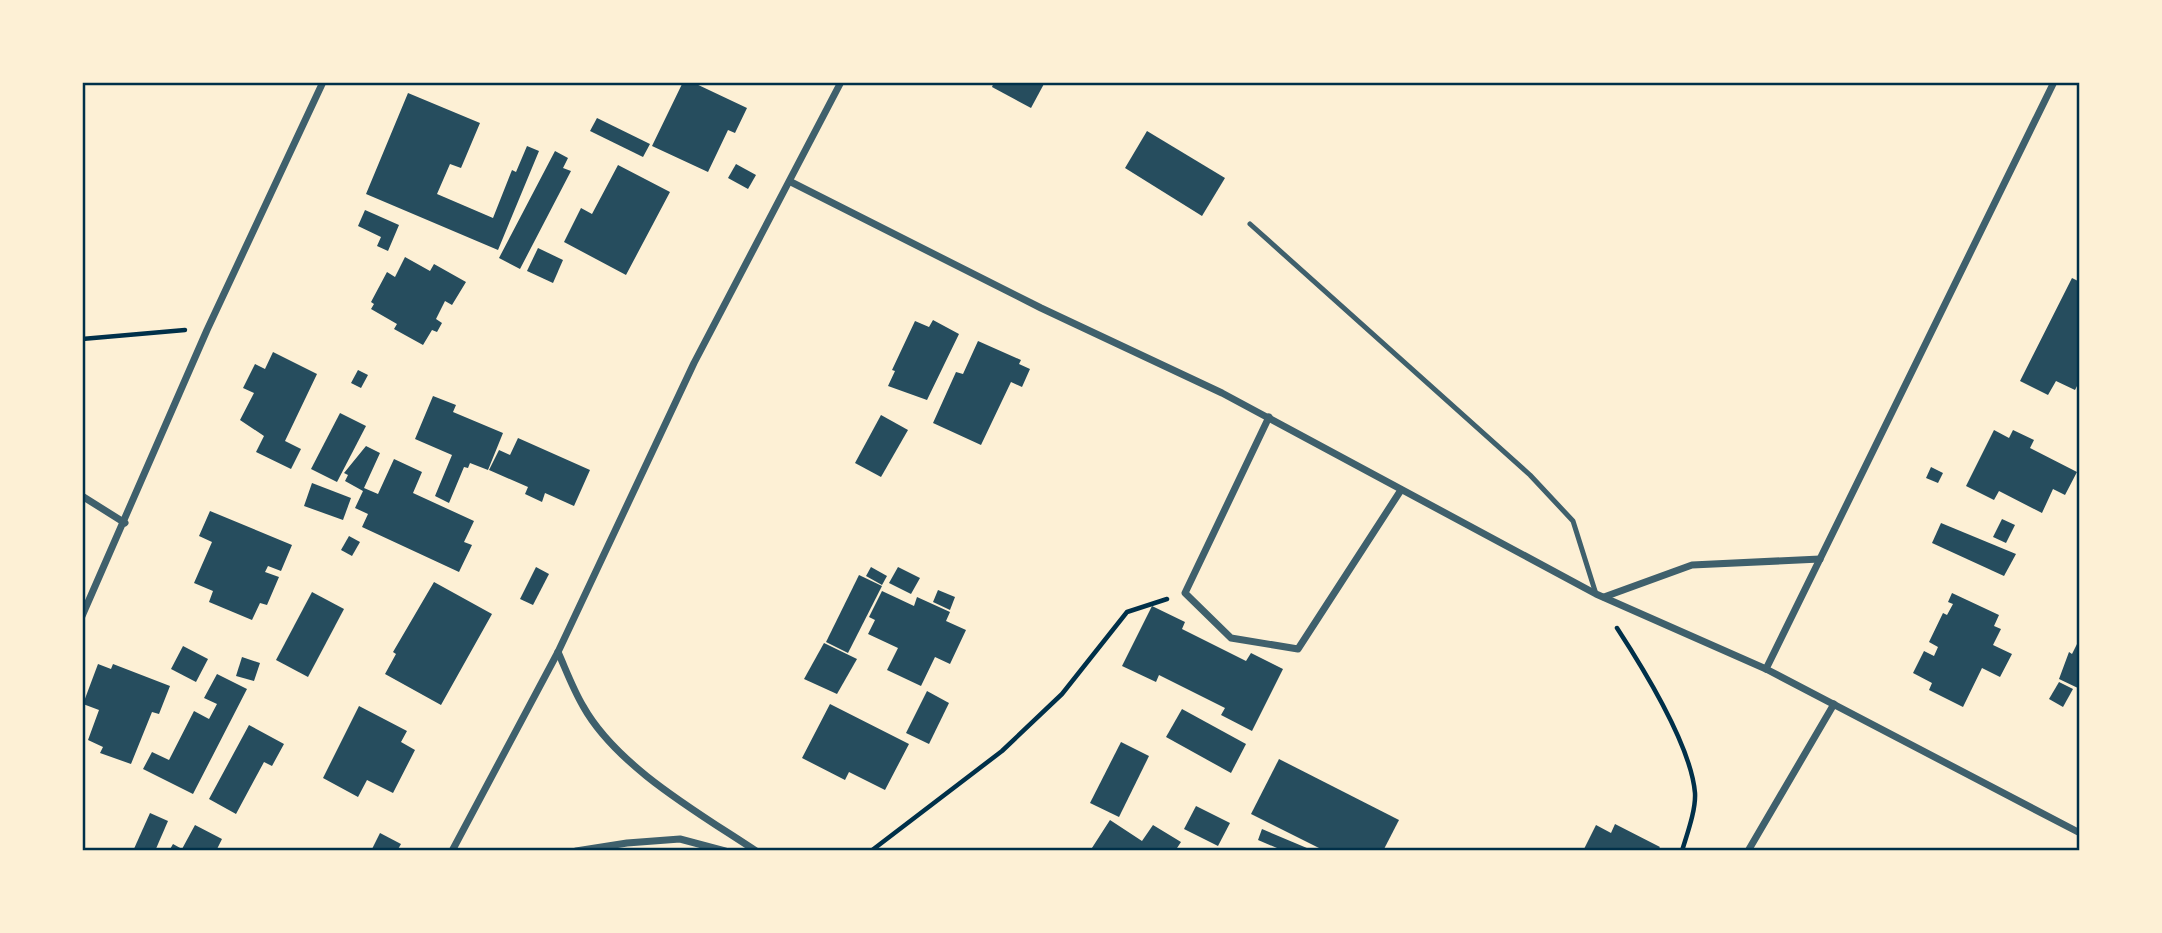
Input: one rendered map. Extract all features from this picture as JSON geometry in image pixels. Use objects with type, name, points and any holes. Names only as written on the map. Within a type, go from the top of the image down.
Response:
[{"type":"street","points":[[82,616],[125,523],[207,330],[323,82]]},
{"type":"street","points":[[452,851],[558,652],[694,363],[792,181],[841,82]]},
{"type":"street","points":[[1766,669],[2054,82]]},
{"type":"street","points":[[792,181],[1041,308],[1269,417],[1600,596],[1766,669],[2080,833]]},
{"type":"street","points":[[1269,417],[1185,593],[1231,638],[1298,649],[1401,490]]},
{"type":"street","points":[[82,496],[125,523]]},
{"type":"street","points":[[1600,596],[1692,565],[1820,559]]},
{"type":"street","points":[[558,652],[584,707],[607,739],[674,796],[756,851]]},
{"type":"street","points":[[1748,851],[1835,704]]},
{"type":"street","points":[[576,851],[627,842],[680,839],[725,851]]},
{"type":"lane","points":[[1250,224],[1530,475],[1573,521],[1600,596]]},
{"type":"path","points":[[82,339],[155,331],[207,330]]},
{"type":"path","points":[[871,851],[1002,751],[1062,694],[1127,612],[1185,593]]},
{"type":"path","points":[[1600,596],[1652,683],[1683,750],[1695,794],[1682,851]]},
{"type":"building","points":[[683,82],[692,82],[747,108],[735,133],[728,130],[708,172],[652,146]]},
{"type":"building","points":[[994,82],[1045,82],[1031,108],[992,87]]},
{"type":"building","points":[[408,93],[480,123],[461,168],[450,164],[437,194],[493,218],[512,170],[516,172],[527,146],[539,151],[498,250],[366,194]]},
{"type":"building","points":[[597,118],[650,144],[643,157],[590,131]]},
{"type":"building","points":[[1147,131],[1225,178],[1202,216],[1125,168]]},
{"type":"building","points":[[555,151],[568,158],[563,168],[571,171],[520,269],[499,258]]},
{"type":"building","points":[[736,164],[756,175],[748,189],[728,178]]},
{"type":"building","points":[[618,165],[670,192],[626,275],[564,242],[581,208],[592,214]]},
{"type":"building","points":[[365,210],[399,225],[388,251],[377,246],[381,237],[358,226]]},
{"type":"building","points":[[538,248],[563,260],[553,283],[527,271]]},
{"type":"building","points":[[405,257],[430,271],[434,264],[466,282],[452,305],[445,301],[436,319],[442,323],[437,332],[432,330],[423,345],[394,329],[397,324],[371,309],[374,304],[371,302],[387,272],[395,277]]},
{"type":"building","points":[[2072,278],[2080,282],[2080,380],[2075,390],[2056,381],[2048,395],[2020,381]]},
{"type":"building","points":[[933,320],[959,334],[927,400],[888,386],[895,371],[892,370],[915,321],[929,327]]},
{"type":"building","points":[[978,341],[1021,360],[1019,364],[1030,369],[1022,387],[1011,382],[981,445],[933,423],[956,372],[963,374]]},
{"type":"building","points":[[273,352],[317,374],[285,441],[301,449],[291,469],[256,452],[264,436],[240,420],[254,393],[243,388],[255,364],[265,369]]},
{"type":"building","points":[[358,370],[368,375],[361,388],[351,383]]},
{"type":"building","points":[[433,396],[456,405],[453,412],[503,433],[488,470],[470,463],[468,468],[464,467],[449,503],[435,496],[452,455],[415,439]]},
{"type":"building","points":[[340,413],[366,426],[337,482],[311,469]]},
{"type":"building","points":[[881,415],[908,430],[881,477],[855,463]]},
{"type":"building","points":[[1994,430],[2009,438],[2013,430],[2034,440],[2030,448],[2077,472],[2065,495],[2053,489],[2042,513],[1999,491],[1994,500],[1966,486]]},
{"type":"building","points":[[518,438],[590,470],[574,506],[545,493],[542,502],[525,494],[528,487],[489,470],[499,450],[510,455]]},
{"type":"building","points":[[366,446],[380,453],[364,488],[378,494],[394,459],[422,472],[413,493],[474,521],[464,542],[472,545],[459,572],[362,527],[368,514],[355,508],[363,491],[345,481],[348,475],[344,473]]},
{"type":"building","points":[[1931,467],[1943,473],[1938,483],[1926,478]]},
{"type":"building","points":[[312,483],[351,498],[343,520],[304,506]]},
{"type":"building","points":[[210,511],[292,545],[281,571],[268,566],[265,572],[279,577],[267,605],[260,603],[252,620],[209,602],[213,591],[194,583],[212,542],[199,536]]},
{"type":"building","points":[[2002,519],[2015,525],[2006,543],[1993,537]]},
{"type":"building","points":[[1941,523],[2016,554],[2004,576],[1932,543]]},
{"type":"building","points":[[349,536],[360,542],[352,556],[341,550]]},
{"type":"building","points":[[536,567],[549,574],[533,605],[520,599]]},
{"type":"building","points":[[871,567],[887,576],[882,585],[866,576]]},
{"type":"building","points":[[898,567],[920,578],[911,594],[889,583]]},
{"type":"building","points":[[859,575],[882,586],[848,653],[826,642]]},
{"type":"building","points":[[434,582],[492,614],[441,705],[385,674],[396,654],[393,652]]},
{"type":"building","points":[[938,590],[955,597],[950,610],[933,602]]},
{"type":"building","points":[[882,591],[914,606],[917,597],[950,612],[946,621],[966,630],[950,664],[935,657],[921,686],[887,670],[898,648],[868,634],[875,620],[869,617]]},
{"type":"building","points":[[312,592],[344,609],[308,677],[276,660]]},
{"type":"building","points":[[1952,593],[1999,615],[1994,626],[2001,629],[1993,645],[2012,654],[2000,677],[1982,668],[1963,707],[1929,690],[1932,683],[1913,673],[1924,651],[1934,656],[1938,647],[1929,642],[1943,613],[1947,615],[1953,604],[1948,602]]},
{"type":"building","points":[[1152,606],[1185,622],[1182,629],[1246,661],[1251,653],[1283,669],[1252,731],[1221,715],[1225,708],[1159,675],[1156,682],[1122,666]]},
{"type":"building","points":[[2080,638],[2080,689],[2059,679],[2069,652],[2072,654]]},
{"type":"building","points":[[824,643],[857,659],[837,694],[804,679]]},
{"type":"building","points":[[183,646],[208,659],[196,682],[171,669]]},
{"type":"building","points":[[242,657],[260,663],[254,681],[236,676]]},
{"type":"building","points":[[98,664],[111,669],[113,664],[170,686],[159,714],[152,712],[131,764],[100,753],[103,747],[88,740],[99,710],[83,704]]},
{"type":"building","points":[[217,674],[247,689],[193,794],[143,769],[152,752],[169,760],[194,711],[209,719],[217,704],[204,698]]},
{"type":"building","points":[[2059,682],[2073,689],[2063,707],[2049,699]]},
{"type":"building","points":[[927,691],[949,703],[929,744],[906,733]]},
{"type":"building","points":[[830,704],[909,744],[885,790],[849,772],[845,780],[802,758]]},
{"type":"building","points":[[359,706],[407,731],[401,742],[415,750],[393,793],[367,780],[358,797],[323,778]]},
{"type":"building","points":[[1182,709],[1246,744],[1231,773],[1166,737]]},
{"type":"building","points":[[249,725],[284,744],[272,766],[264,762],[236,814],[209,799]]},
{"type":"building","points":[[1121,742],[1149,756],[1119,817],[1090,803]]},
{"type":"building","points":[[1279,759],[1399,820],[1383,851],[1325,851],[1251,814]]},
{"type":"building","points":[[1196,806],[1230,823],[1218,846],[1184,829]]},
{"type":"building","points":[[150,813],[168,821],[155,851],[133,851]]},
{"type":"building","points":[[1110,820],[1142,841],[1153,825],[1181,842],[1175,851],[1090,851]]},
{"type":"building","points":[[1615,824],[1660,847],[1657,851],[1583,851],[1596,825],[1611,833]]},
{"type":"building","points":[[195,825],[222,839],[216,851],[169,851],[173,844],[182,849]]},
{"type":"building","points":[[1262,829],[1314,851],[1284,851],[1258,840]]},
{"type":"building","points":[[380,833],[401,844],[397,851],[371,851]]}]
